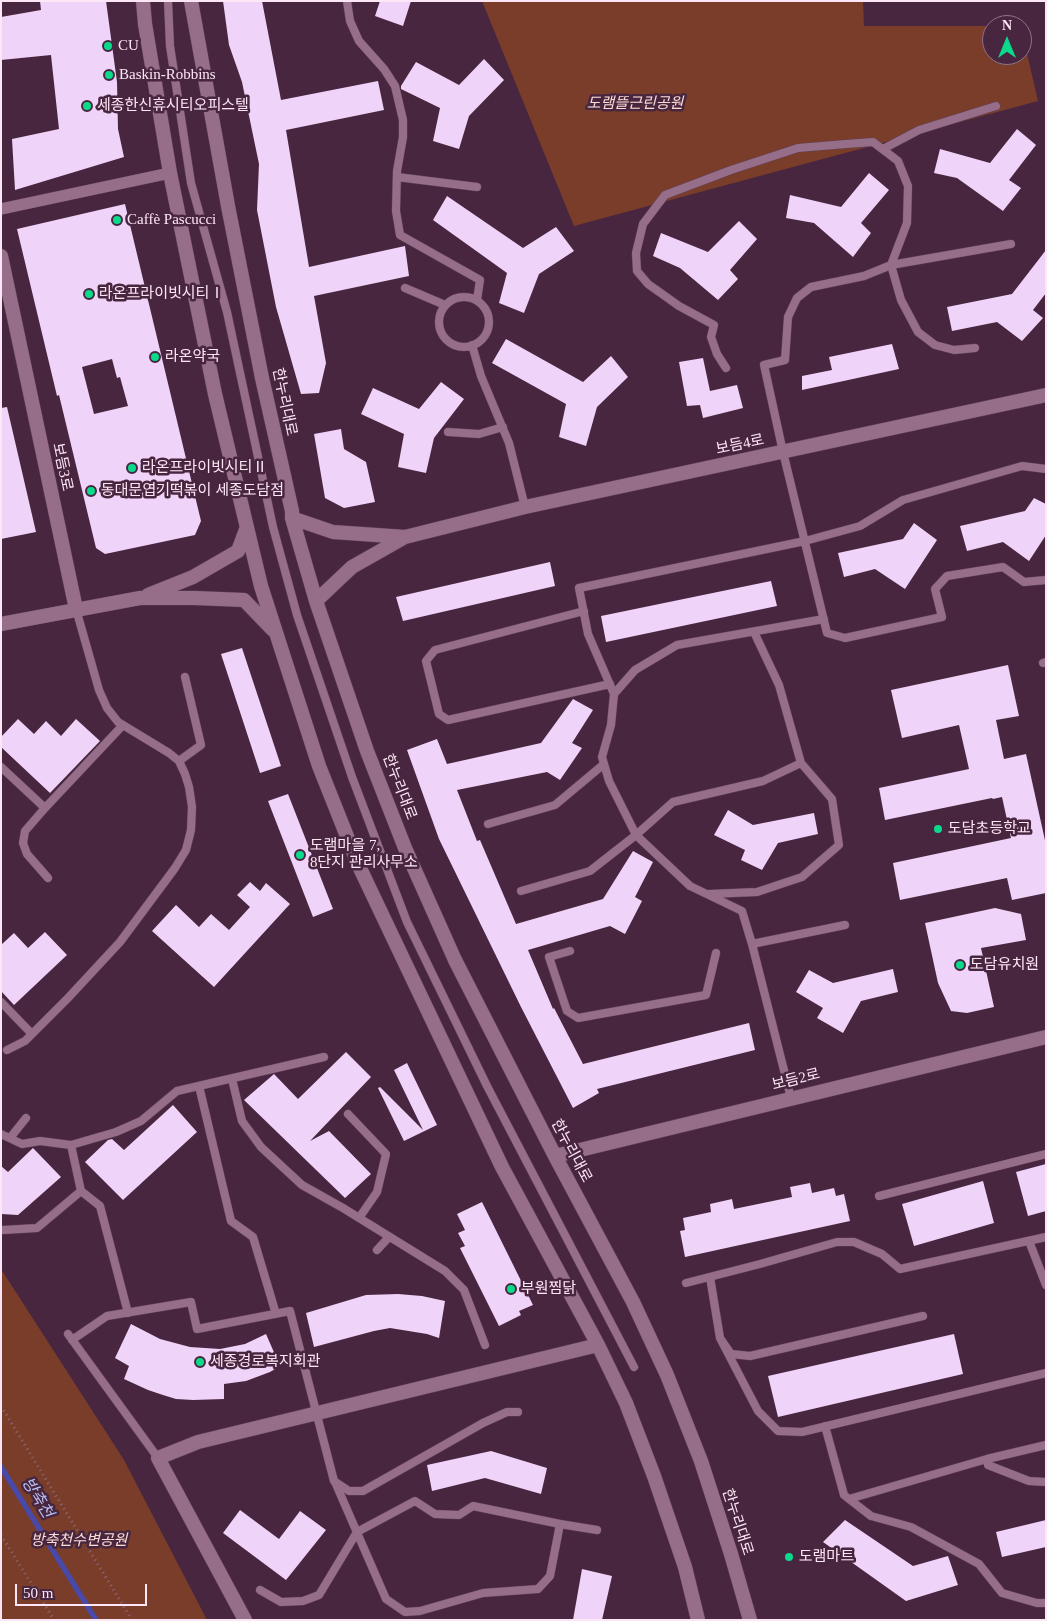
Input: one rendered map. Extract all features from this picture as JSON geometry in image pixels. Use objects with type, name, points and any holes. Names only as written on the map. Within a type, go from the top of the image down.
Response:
[{"type":"street","points":[[143,1],[145,24],[170,173],[215,394],[261,586],[320,766],[358,864],[502,1167],[598,1345],[626,1403],[654,1476],[685,1567],[698,1620]]},
{"type":"street","name":"한누리대로","points":[[191,1],[230,216],[292,518],[316,601],[367,751],[405,848],[455,960],[555,1156],[633,1302],[667,1375],[700,1461],[731,1554],[750,1620]]},
{"type":"street","points":[[1,209],[170,173]]},
{"type":"street","name":"보듬3로","points":[[1,256],[76,609]]},
{"type":"street","name":"보듬4로","points":[[405,537],[525,507],[1046,395]]},
{"type":"street","points":[[292,518],[333,532],[405,537]]},
{"type":"street","points":[[140,598],[193,577],[238,551],[247,527]]},
{"type":"street","points":[[316,601],[352,567],[405,537]]},
{"type":"street","points":[[1,624],[140,598],[195,598],[244,600],[276,633]]},
{"type":"street","name":"보듬2로","points":[[555,1156],[1046,1037]]},
{"type":"street","points":[[245,1620],[158,1458],[198,1442],[598,1345]]},
{"type":"lane","points":[[168,1],[170,46],[191,183],[227,312],[273,527],[297,615],[349,768],[411,930],[487,1086],[634,1367]]},
{"type":"lane","points":[[347,1],[350,22],[358,41],[384,69],[395,86],[403,120],[404,137],[397,176],[396,211],[400,236],[480,280],[477,300]]},
{"type":"lane","points":[[883,149],[920,130],[996,106]]},
{"type":"lane","points":[[726,368],[717,354],[712,337],[714,325],[679,306],[648,284],[637,271],[636,254],[643,224],[665,195],[731,170],[798,148],[873,142],[898,161],[908,186],[907,223],[891,265],[901,300],[918,332],[935,345],[954,350],[975,348]]},
{"type":"lane","points":[[397,176],[476,187]]},
{"type":"lane","points":[[1011,244],[891,265],[864,276],[811,286],[797,298],[788,317],[785,360],[764,365],[827,633],[846,638],[942,617],[935,589],[947,576],[1002,567],[1024,582],[1046,580]]},
{"type":"lane","points":[[405,288],[445,305]]},
{"type":"lane","points":[[467,296],[477,300],[487,311],[489,319],[485,336],[472,346],[456,346],[448,342],[439,328],[438,320],[440,312],[445,305],[458,297],[467,296]]},
{"type":"lane","points":[[472,346],[481,376],[509,443],[525,507]]},
{"type":"lane","points":[[448,432],[479,434],[503,427]]},
{"type":"lane","points":[[791,1098],[742,911],[690,886],[636,835],[609,781],[602,757],[611,726],[614,694],[588,634],[579,588],[805,541],[860,526],[903,500],[912,497],[1022,466],[1046,468]]},
{"type":"lane","points":[[7,1050],[25,1041],[120,942],[176,868],[186,850],[191,830],[192,808],[189,787],[179,762],[118,722],[107,708],[99,690],[76,609]]},
{"type":"lane","points":[[584,611],[435,650],[426,661],[439,714],[448,720],[610,684]]},
{"type":"lane","points":[[614,694],[635,670],[677,645],[824,619]]},
{"type":"lane","points":[[706,894],[757,892],[802,877],[838,845],[832,799],[801,763],[779,684],[754,632]]},
{"type":"lane","points":[[179,762],[201,745],[185,677]]},
{"type":"lane","points":[[48,878],[27,854],[23,842],[25,831],[123,725]]},
{"type":"lane","points":[[521,891],[590,870],[636,835],[673,802],[763,781],[801,763]]},
{"type":"lane","points":[[488,824],[555,805],[604,764]]},
{"type":"lane","points":[[1,767],[45,808]]},
{"type":"lane","points":[[752,944],[846,925]]},
{"type":"lane","points":[[570,951],[549,957],[567,1011],[578,1018],[706,995],[716,953]]},
{"type":"lane","points":[[1,1002],[32,1034]]},
{"type":"lane","points":[[1,1134],[22,1144],[40,1142],[72,1145],[116,1132],[141,1121],[177,1091],[324,1057]]},
{"type":"lane","points":[[232,1079],[242,1121],[261,1147],[302,1185],[445,1271],[464,1290],[485,1345]]},
{"type":"lane","points":[[199,1086],[231,1221],[253,1237],[276,1314]]},
{"type":"lane","points":[[348,1114],[386,1154],[377,1192],[359,1218]]},
{"type":"lane","points":[[10,1138],[26,1118]]},
{"type":"lane","points":[[72,1145],[82,1191],[100,1206],[128,1313]]},
{"type":"lane","points":[[879,1196],[1046,1154]]},
{"type":"lane","points":[[3,1230],[37,1228],[82,1191]]},
{"type":"lane","points":[[377,1250],[389,1237]]},
{"type":"lane","points":[[686,1283],[837,1242],[854,1242],[882,1254],[900,1269],[1046,1237]]},
{"type":"lane","points":[[1029,1240],[1046,1285]]},
{"type":"lane","points":[[710,1277],[720,1338],[758,1411],[778,1431],[802,1432],[1046,1373]]},
{"type":"lane","points":[[158,1458],[70,1337],[107,1316],[191,1302],[197,1329],[290,1311],[334,1480],[386,1599],[405,1612],[420,1611],[483,1593],[538,1589],[550,1576],[560,1524]]},
{"type":"lane","points":[[720,1338],[731,1354],[750,1356],[924,1316]]},
{"type":"lane","points":[[334,1480],[348,1490],[363,1490],[484,1423],[508,1412],[518,1412]]},
{"type":"lane","points":[[825,1426],[844,1495],[871,1516],[911,1527],[979,1564],[1002,1592],[1036,1603],[1046,1603]]},
{"type":"lane","points":[[848,1498],[987,1459],[1046,1445]]},
{"type":"lane","points":[[987,1459],[988,1466],[1029,1481],[1046,1482]]},
{"type":"lane","points":[[260,1590],[281,1602],[303,1601],[319,1595],[357,1532],[415,1501],[435,1514],[459,1515],[473,1506],[596,1530]]},
{"type":"path","points":[[1,1406],[132,1620]]},
{"type":"path","points":[[1,1535],[54,1620]]},
{"type":"green space","name":"도램뜰근린공원","points":[[482,1],[863,1],[864,26],[982,26],[982,65],[1030,65],[1038,101],[574,226]]},
{"type":"green space","name":"방축천수변공원","points":[[1,1269],[124,1460],[207,1620],[1,1620]]},
{"type":"building","name":"세종한신휴시티오피스텔","points":[[40,1],[106,1],[117,82],[118,129],[124,157],[15,190],[12,139],[59,129],[51,55],[1,60],[1,17],[41,10]]},
{"type":"building","points":[[223,1],[262,1],[281,100],[378,81],[384,110],[286,130],[309,267],[405,246],[409,276],[314,296],[326,363],[319,393],[301,394],[276,307],[257,210],[259,164],[242,82],[229,45]]},
{"type":"building","points":[[380,1],[411,1],[403,26],[375,16]]},
{"type":"building","points":[[484,59],[504,80],[469,116],[459,149],[433,141],[440,108],[401,89],[401,86],[416,62],[459,85]]},
{"type":"building","points":[[1017,129],[1036,145],[1009,180],[1021,188],[1003,211],[957,178],[934,173],[940,149],[990,163]]},
{"type":"building","points":[[869,173],[889,190],[861,223],[871,233],[853,257],[814,223],[786,218],[790,195],[841,207]]},
{"type":"building","points":[[447,196],[523,248],[556,227],[574,251],[539,274],[524,313],[499,303],[507,273],[433,220]]},
{"type":"building","points":[[125,204],[201,521],[195,535],[105,554],[96,548],[17,229]],"holes":[[[112,359],[117,378],[120,377],[128,406],[94,414],[82,367]]]},
{"type":"building","points":[[739,221],[757,239],[730,270],[738,279],[718,300],[680,268],[653,256],[661,233],[708,252]]},
{"type":"building","points":[[1046,250],[1046,293],[1033,310],[1043,318],[1022,341],[997,322],[952,331],[947,307],[1012,294]]},
{"type":"building","points":[[506,339],[583,382],[611,356],[628,377],[597,407],[586,446],[559,437],[566,404],[492,363]]},
{"type":"building","points":[[892,344],[899,369],[802,390],[802,376],[832,370],[829,357]]},
{"type":"building","points":[[703,358],[710,391],[737,385],[743,408],[703,418],[700,405],[687,406],[679,362]]},
{"type":"building","points":[[441,382],[464,399],[434,438],[426,473],[398,467],[404,434],[361,414],[373,388],[419,409]]},
{"type":"building","points":[[7,407],[36,532],[1,539],[1,408]]},
{"type":"building","points":[[341,429],[344,449],[366,462],[375,502],[344,508],[325,498],[314,434]]},
{"type":"building","points":[[1034,498],[1046,504],[1046,535],[1029,561],[1003,542],[967,551],[960,526],[1025,511]]},
{"type":"building","points":[[914,523],[937,540],[905,589],[875,569],[844,577],[838,553],[903,539]]},
{"type":"building","points":[[550,562],[555,586],[403,621],[396,597]]},
{"type":"building","points":[[771,581],[777,606],[606,642],[601,616]]},
{"type":"building","points":[[242,648],[281,766],[260,773],[221,654]]},
{"type":"building","points":[[1008,665],[1019,716],[996,720],[1004,759],[1026,754],[1046,845],[1046,893],[1012,900],[1007,878],[900,900],[893,863],[1011,838],[1002,797],[885,820],[879,788],[969,769],[959,725],[902,738],[891,690]]},
{"type":"building","points":[[573,699],[593,710],[572,743],[582,748],[560,780],[547,772],[457,790],[477,841],[480,840],[516,924],[603,899],[633,851],[653,862],[635,897],[642,901],[625,934],[610,926],[528,950],[553,1009],[583,1064],[749,1023],[755,1050],[597,1089],[599,1093],[573,1108],[521,1007],[439,839],[407,750],[437,739],[447,764],[541,743]]},
{"type":"building","points":[[18,719],[34,734],[46,721],[61,736],[76,719],[100,741],[50,793],[1,747],[1,737]]},
{"type":"building","name":"도램마을 7, 8단지 관리사무소","points":[[288,794],[333,909],[313,917],[268,801]]},
{"type":"building","points":[[728,810],[753,825],[814,813],[818,834],[778,843],[762,870],[741,860],[745,850],[714,835]]},
{"type":"building","points":[[250,882],[260,891],[266,883],[290,904],[214,987],[152,931],[176,905],[199,927],[211,914],[229,930],[250,907],[237,895]]},
{"type":"building","name":"도담유치원","points":[[995,908],[1021,914],[1026,940],[981,948],[994,1007],[967,1013],[951,1011],[938,983],[925,923]]},
{"type":"building","points":[[45,932],[67,955],[14,1005],[1,991],[1,945],[14,933],[28,948]]},
{"type":"building","points":[[893,969],[898,992],[861,1001],[843,1033],[817,1018],[823,1008],[796,992],[809,970],[833,983]]},
{"type":"building","points":[[346,1052],[371,1077],[310,1141],[329,1131],[371,1174],[345,1198],[244,1100],[274,1074],[298,1099]]},
{"type":"building","points":[[407,1063],[437,1125],[404,1141],[378,1088],[380,1087],[423,1130],[394,1070]]},
{"type":"building","points":[[173,1105],[197,1132],[123,1200],[85,1162],[108,1140],[112,1139],[124,1150]]},
{"type":"building","points":[[33,1148],[61,1177],[18,1215],[1,1214],[1,1166],[8,1172]]},
{"type":"building","points":[[1046,1164],[1046,1211],[1028,1216],[1016,1172]]},
{"type":"building","points":[[983,1181],[994,1223],[914,1246],[902,1204]]},
{"type":"building","points":[[810,1183],[812,1193],[834,1188],[836,1196],[844,1194],[850,1221],[685,1257],[680,1231],[685,1230],[683,1218],[711,1212],[710,1204],[732,1199],[734,1209],[792,1197],[790,1187]]},
{"type":"building","points":[[482,1202],[533,1305],[519,1311],[521,1315],[499,1326],[460,1248],[465,1246],[458,1233],[465,1230],[457,1214]]},
{"type":"building","points":[[398,1294],[422,1296],[445,1301],[439,1338],[427,1334],[390,1328],[314,1347],[306,1313],[366,1295]]},
{"type":"building","name":"세종경로복지회관","points":[[131,1324],[160,1339],[190,1347],[220,1349],[245,1344],[266,1334],[280,1366],[246,1381],[224,1384],[224,1399],[176,1399],[148,1390],[124,1379],[129,1366],[115,1358]]},
{"type":"building","points":[[954,1334],[963,1374],[778,1417],[768,1376]]},
{"type":"building","points":[[491,1451],[547,1468],[541,1494],[485,1478],[432,1491],[427,1465]]},
{"type":"building","points":[[240,1510],[279,1539],[300,1511],[326,1530],[286,1580],[223,1533]]},
{"type":"building","points":[[845,1520],[913,1566],[948,1556],[958,1585],[906,1601],[823,1542]]},
{"type":"building","points":[[1046,1520],[1046,1547],[1002,1557],[996,1532]]},
{"type":"building","points":[[582,1569],[612,1576],[602,1620],[573,1620]]},
{"type":"waterway","name":"방축천","points":[[1,1467],[96,1620]]},
{"type":"place","name":"CU","points":[[108,46]]},
{"type":"place","name":"Baskin-Robbins","points":[[109,75]]},
{"type":"place","name":"세종한신휴시티오피스텔","points":[[87,106]]},
{"type":"place","name":"Caffè Pascucci","points":[[117,220]]},
{"type":"place","name":"라온프라이빗시티Ⅰ","points":[[89,294]]},
{"type":"place","name":"라온약국","points":[[155,357]]},
{"type":"place","name":"라온프라이빗시티Ⅱ","points":[[132,468]]},
{"type":"place","name":"동대문엽기떡볶이 세종도담점","points":[[91,491]]},
{"type":"place","name":"도담초등학교","points":[[938,829]]},
{"type":"place","name":"도램마을 7, 8단지 관리사무소","points":[[300,855]]},
{"type":"place","name":"도담유치원","points":[[960,965]]},
{"type":"place","name":"부원찜닭","points":[[511,1289]]},
{"type":"place","name":"세종경로복지회관","points":[[200,1362]]},
{"type":"place","name":"도램마트","points":[[789,1557]]}]
